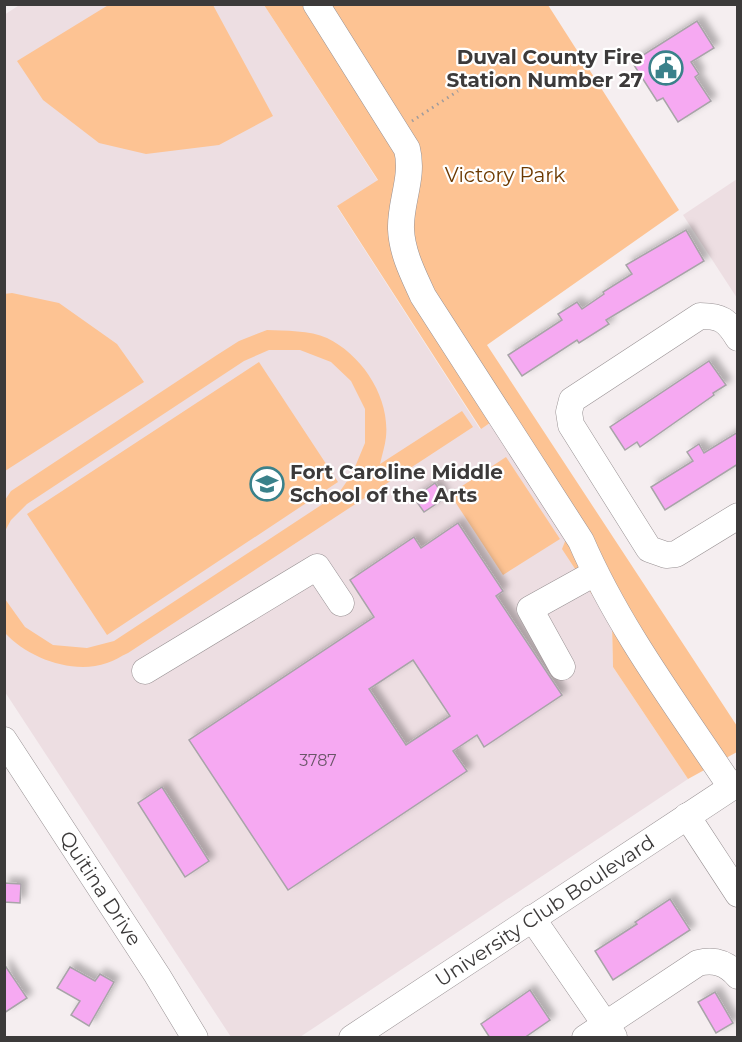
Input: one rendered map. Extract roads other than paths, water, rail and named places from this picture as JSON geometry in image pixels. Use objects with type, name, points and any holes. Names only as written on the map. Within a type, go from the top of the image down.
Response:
[{"type":"street","points":[[316,4],[407,149],[410,173],[401,226],[410,267],[423,296],[581,541],[595,573],[648,664],[734,785]]},
{"type":"street","points":[[738,338],[728,322],[711,316],[700,316],[572,400],[569,412],[572,425],[649,549],[666,555],[675,554],[738,516]]},
{"type":"street","points":[[145,671],[317,567],[341,603]]},
{"type":"street","points":[[562,667],[530,609],[595,573]]},
{"type":"street","name":"Quitina Drive","points":[[4,740],[77,849],[195,1038]]},
{"type":"street","name":"University Club Boulevard","points":[[352,1038],[734,785]]},
{"type":"street","points":[[687,816],[738,894]]},
{"type":"street","points":[[532,918],[610,1031]]},
{"type":"street","points":[[585,1038],[610,1031],[698,963],[708,960],[718,962],[738,976]]},
{"type":"place","name":"Duval County Fire Station Number 27","points":[[666,68]]},
{"type":"place","name":"Fort Caroline Middle School of the Arts","points":[[267,484]]},
{"type":"park label","name":"Victory Park","points":[[505,175]]}]
